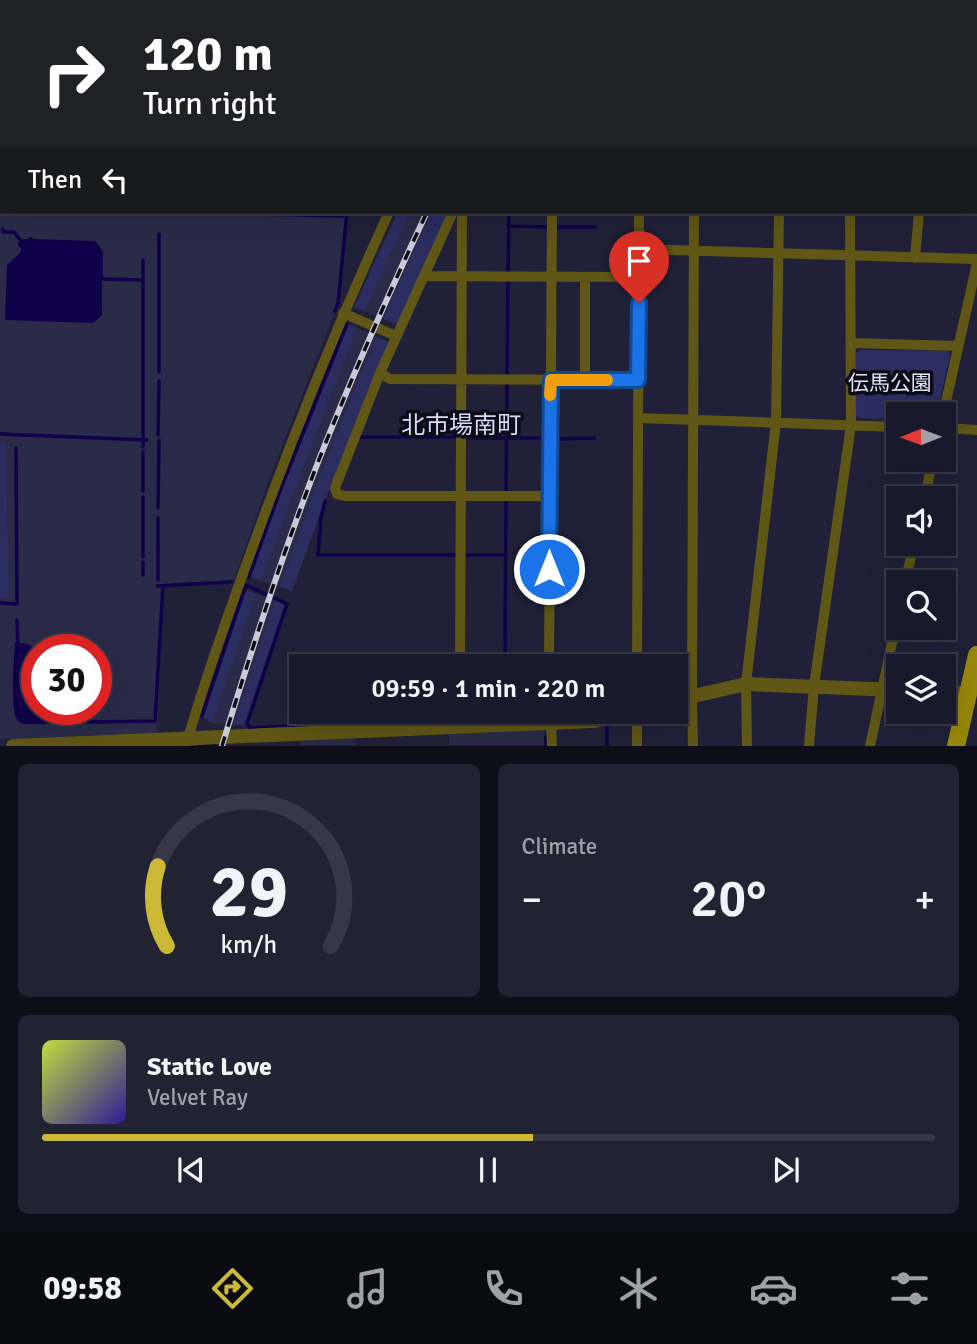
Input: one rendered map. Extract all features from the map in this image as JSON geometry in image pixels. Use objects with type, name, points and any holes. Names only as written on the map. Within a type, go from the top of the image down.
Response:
[{"type":"main road","points":[[956,746],[977,655]]},
{"type":"street","points":[[187,742],[213,658],[300,419],[343,313],[388,214]]},
{"type":"street","points":[[452,214],[380,373],[335,488],[337,494],[550,496]]},
{"type":"street","points":[[460,654],[462,214]]},
{"type":"street","points":[[549,654],[552,214]]},
{"type":"street","points":[[637,654],[639,214]]},
{"type":"street","points":[[693,746],[694,214]]},
{"type":"street","points":[[747,746],[746,684],[776,422],[779,214]]},
{"type":"street","points":[[809,746],[814,686],[851,425],[850,214]]},
{"type":"street","points":[[915,258],[919,214]]},
{"type":"street","points":[[639,249],[977,261],[946,402]]},
{"type":"street","points":[[424,276],[639,277]]},
{"type":"street","points":[[585,276],[585,380]]},
{"type":"street","points":[[343,313],[396,336]]},
{"type":"street","points":[[850,343],[958,346]]},
{"type":"street","points":[[380,373],[390,379],[638,380]]},
{"type":"street","points":[[638,418],[886,426]]},
{"type":"street","points":[[956,429],[977,430]]},
{"type":"street","points":[[870,746],[892,640]]},
{"type":"street","points":[[688,697],[746,684],[886,689]]},
{"type":"street","points":[[956,693],[968,694]]},
{"type":"street","points":[[13,746],[238,741],[418,724]]},
{"type":"street","points":[[550,724],[552,746]]},
{"type":"street","points":[[637,724],[637,746]]},
{"type":"shaded area","points":[[0,214],[346,214],[338,303],[267,485],[234,580],[164,584],[157,733],[0,739]]},
{"type":"shaded area","points":[[397,214],[448,214],[398,325],[355,307]]},
{"type":"shaded area","points":[[30,237],[95,241],[103,251],[102,315],[93,323],[5,320],[7,265],[21,252],[19,239]]},
{"type":"shaded area","points":[[348,324],[389,342],[325,500],[292,591],[250,577],[282,488]]},
{"type":"shaded area","points":[[245,590],[285,604],[244,725],[212,723],[203,717]]},
{"type":"shaded area","points":[[15,642],[21,643],[21,723],[14,712]]},
{"type":"shaded area","points":[[544,730],[544,745],[449,745],[449,734]]},
{"type":"shaded area","points":[[355,738],[355,745],[301,745],[301,740]]},
{"type":"green space","points":[[397,214],[409,214],[364,311],[354,307]]},
{"type":"green space","points":[[431,214],[448,214],[398,325],[383,319]]},
{"type":"green space","points":[[348,324],[357,328],[261,581],[250,577],[282,488]]},
{"type":"green space","points":[[376,337],[389,342],[325,500],[292,591],[280,587],[316,486],[368,356],[371,357],[375,350],[371,348]]},
{"type":"green space","name":"伝馬公園","points":[[860,350],[947,351],[950,356],[939,402],[886,402],[886,419],[860,418],[856,415],[856,353]]},
{"type":"green space","points":[[0,443],[6,444],[9,598],[0,597]]},
{"type":"green space","points":[[245,590],[256,594],[212,723],[203,717]]},
{"type":"green space","points":[[275,601],[285,604],[244,725],[234,725]]},
{"type":"waterway","points":[[256,214],[343,216]]},
{"type":"waterway","points":[[335,311],[347,214]]},
{"type":"waterway","points":[[508,271],[509,214]]},
{"type":"waterway","points":[[508,226],[548,227]]},
{"type":"waterway","points":[[556,227],[595,227]]},
{"type":"waterway","points":[[3,229],[3,232],[14,232],[21,241]]},
{"type":"waterway","points":[[159,234],[159,372]]},
{"type":"waterway","points":[[143,260],[143,447]]},
{"type":"waterway","points":[[101,279],[143,280]]},
{"type":"waterway","points":[[507,374],[508,281]]},
{"type":"waterway","points":[[249,577],[281,488],[347,324]]},
{"type":"waterway","points":[[158,435],[159,381]]},
{"type":"waterway","points":[[506,492],[507,385]]},
{"type":"waterway","points":[[0,434],[147,440]]},
{"type":"waterway","points":[[361,437],[455,437]]},
{"type":"waterway","points":[[468,438],[546,438]]},
{"type":"waterway","points":[[555,439],[594,438]]},
{"type":"waterway","points":[[158,508],[159,440]]},
{"type":"waterway","points":[[0,603],[17,604],[16,448]]},
{"type":"waterway","points":[[143,452],[143,491]]},
{"type":"waterway","points":[[143,497],[143,557]]},
{"type":"waterway","points":[[325,501],[318,555],[455,555]]},
{"type":"waterway","points":[[505,654],[506,502]]},
{"type":"waterway","points":[[158,518],[158,580]]},
{"type":"waterway","points":[[467,555],[506,555]]},
{"type":"waterway","points":[[143,562],[143,575]]},
{"type":"waterway","points":[[157,586],[231,582]]},
{"type":"waterway","points":[[202,716],[246,585],[287,604],[247,724],[250,728],[338,724]]},
{"type":"waterway","points":[[112,722],[155,721],[163,586]]},
{"type":"waterway","points":[[17,620],[18,646]]},
{"type":"waterway","points":[[607,725],[607,746]]},
{"type":"waterway","points":[[546,737],[546,746]]},
{"type":"waterway","points":[[200,746],[216,746]]},
{"type":"railway","points":[[222,746],[268,600],[320,457],[426,214]]},
{"type":"slow traffic","points":[[550,395],[551,380],[607,380]]},
{"type":"district","name":"北市場南町","points":[[461,425]]},
{"type":"route","points":[[549,569],[551,380],[638,380],[639,303]]}]
